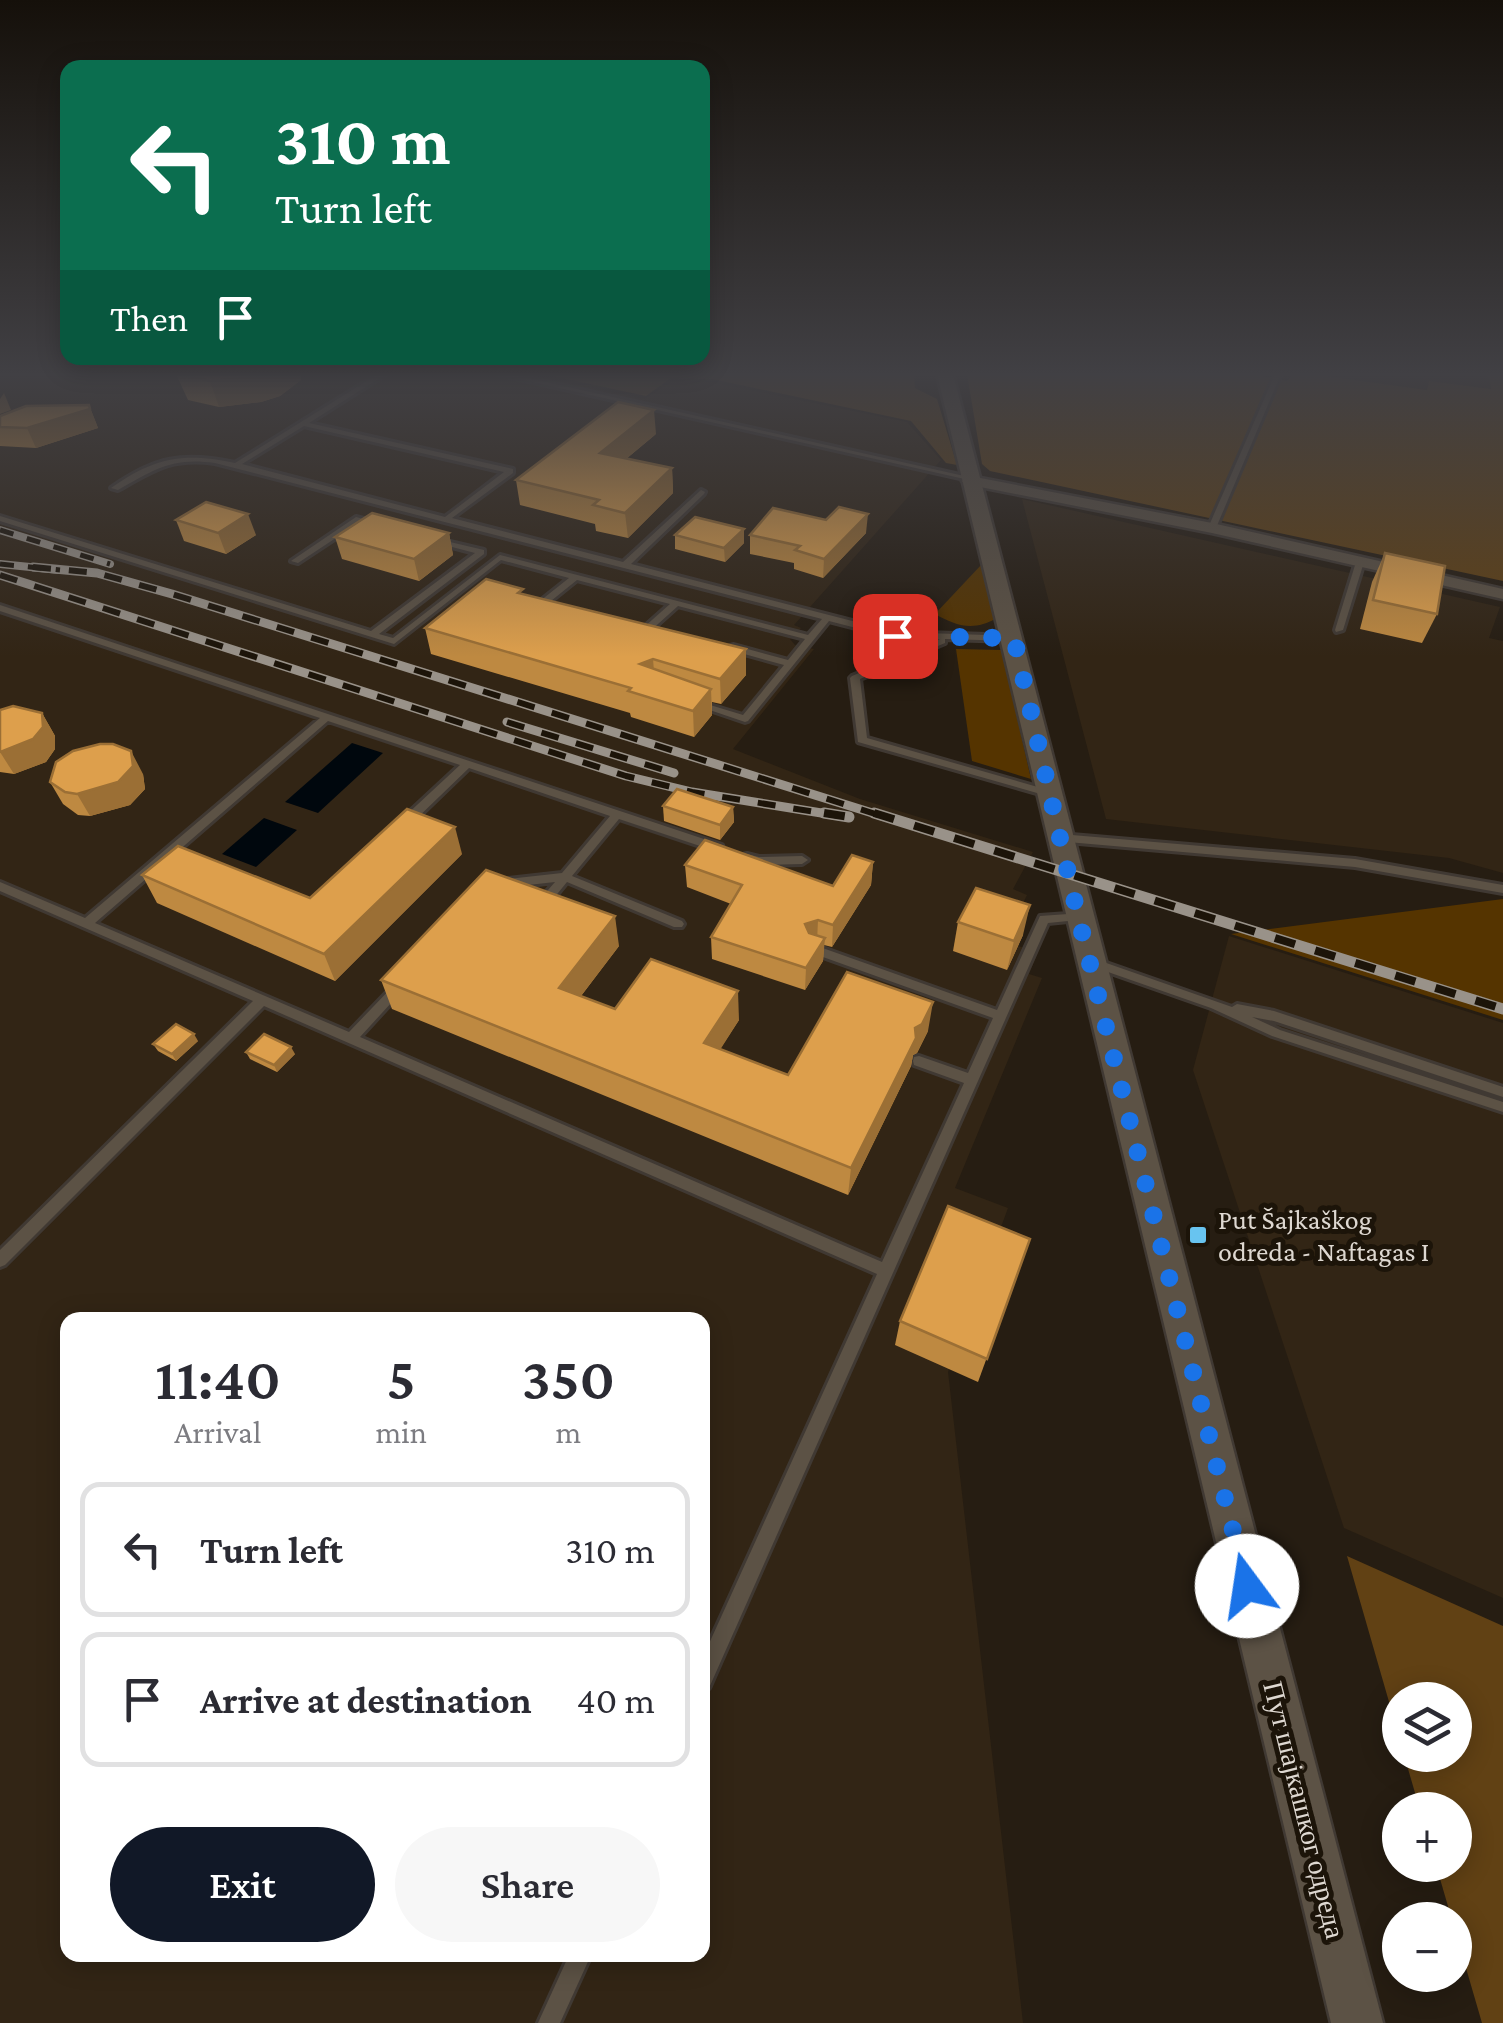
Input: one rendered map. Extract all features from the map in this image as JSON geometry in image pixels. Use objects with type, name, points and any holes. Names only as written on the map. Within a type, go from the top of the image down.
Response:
[{"type":"street","name":"Пут шајкашког одреда","points":[[967,468],[1014,638],[1089,962],[1357,2023]]},
{"type":"street","points":[[970,480],[1212,528],[1503,594]]},
{"type":"lane","points":[[115,488],[151,468]]},
{"type":"lane","points":[[250,468],[895,636],[1014,638]]},
{"type":"lane","points":[[448,518],[510,471],[499,468]]},
{"type":"lane","points":[[919,468],[970,480]]},
{"type":"lane","points":[[1212,528],[1238,468]]},
{"type":"lane","points":[[625,566],[700,492]]},
{"type":"lane","points":[[366,520],[391,504]]},
{"type":"lane","points":[[0,518],[394,641],[500,557],[810,638]]},
{"type":"lane","points":[[295,561],[358,518],[385,526]]},
{"type":"lane","points":[[373,634],[480,552],[423,536]]},
{"type":"lane","points":[[1339,630],[1360,562]]},
{"type":"lane","points":[[543,602],[575,577]]},
{"type":"lane","points":[[468,582],[487,587]]},
{"type":"lane","points":[[524,597],[560,607]]},
{"type":"lane","points":[[628,626],[644,631],[676,603]]},
{"type":"lane","points":[[0,608],[723,850]]},
{"type":"lane","points":[[689,702],[745,719],[826,619]]},
{"type":"lane","points":[[949,638],[854,678],[862,740],[1051,794]]},
{"type":"lane","points":[[718,644],[790,664]]},
{"type":"lane","points":[[86,924],[327,717]]},
{"type":"lane","points":[[406,823],[466,765]]},
{"type":"lane","points":[[545,900],[616,816]]},
{"type":"lane","points":[[1060,838],[1355,862],[1503,889]]},
{"type":"lane","points":[[741,856],[759,861],[802,860]]},
{"type":"lane","points":[[482,899],[494,886],[509,880],[565,877],[678,924]]},
{"type":"lane","points":[[0,886],[886,1270]]},
{"type":"lane","points":[[710,1662],[1044,919],[1078,916]]},
{"type":"lane","points":[[813,949],[1000,1016]]},
{"type":"lane","points":[[1089,962],[1215,1005],[1276,1033],[1503,1106]]},
{"type":"lane","points":[[353,1036],[404,982]]},
{"type":"lane","points":[[0,1260],[262,1000]]},
{"type":"lane","points":[[1215,1005],[1274,1016],[1503,1092]]},
{"type":"lane","points":[[919,1061],[972,1080]]},
{"type":"lane","points":[[549,2023],[577,1962]]},
{"type":"shaded area","points":[[0,468],[934,468],[794,625],[801,628],[790,639],[795,645],[814,649],[733,749],[860,799],[1033,852],[1013,889],[1027,895],[1010,930],[1018,946],[1038,952],[1029,974],[1042,978],[955,1188],[1008,1208],[948,1372],[1023,2023],[0,2023]]},
{"type":"shaded area","points":[[987,468],[1503,468],[1503,581]]},
{"type":"shaded area","points":[[1022,499],[1500,607],[1489,638],[1503,641],[1503,873],[1449,858],[1106,819]]},
{"type":"shaded area","points":[[982,564],[997,618],[966,626],[935,614]]},
{"type":"shaded area","points":[[956,649],[1002,650],[1031,779],[972,761]]},
{"type":"shaded area","points":[[352,743],[383,753],[318,813],[285,802]]},
{"type":"shaded area","points":[[264,818],[297,830],[256,867],[222,854]]},
{"type":"shaded area","points":[[1503,899],[1503,1020],[1231,934]]},
{"type":"shaded area","points":[[1229,936],[1503,1023],[1503,1598],[1344,1528],[1193,1070]]},
{"type":"shaded area","points":[[1347,1556],[1503,1626],[1503,2023],[1482,2023],[1472,1989],[1472,1902],[1447,1902],[1441,1882],[1472,1882],[1472,1792],[1415,1792],[1409,1772],[1472,1772],[1472,1682],[1383,1682]]},
{"type":"building","points":[[531,468],[672,468],[625,513],[593,505],[599,500],[516,480]]},
{"type":"building","points":[[206,502],[248,514],[218,533],[176,520]]},
{"type":"building","points":[[839,507],[868,514],[824,559],[795,550],[800,546],[750,535],[773,508],[826,520]]},
{"type":"building","points":[[372,513],[449,533],[414,559],[335,537]]},
{"type":"building","points":[[695,517],[744,529],[724,548],[675,535]]},
{"type":"building","points":[[1385,553],[1445,566],[1437,614],[1373,600]]},
{"type":"building","points":[[486,579],[523,589],[518,593],[746,649],[720,679],[653,659],[640,664],[711,689],[693,711],[628,691],[631,688],[425,628]]},
{"type":"building","points":[[13,706],[42,713],[43,727],[33,739],[0,752],[0,710]]},
{"type":"building","points":[[100,744],[131,751],[133,766],[118,782],[77,794],[65,792],[50,782],[56,762],[73,751]]},
{"type":"building","points":[[677,789],[733,807],[720,825],[663,806]]},
{"type":"building","points":[[407,809],[455,827],[324,954],[142,875],[178,846],[310,898]]},
{"type":"building","points":[[705,840],[833,886],[852,855],[873,862],[833,925],[818,920],[805,924],[809,933],[825,938],[806,968],[711,937],[742,885],[685,865]]},
{"type":"building","points":[[486,870],[615,916],[559,988],[615,1009],[651,959],[738,991],[704,1043],[788,1075],[847,972],[933,1002],[922,1024],[915,1028],[916,1038],[851,1168],[381,980]]},
{"type":"building","points":[[976,888],[1030,905],[1014,941],[958,922]]},
{"type":"building","points":[[176,1024],[194,1034],[172,1054],[153,1044]]},
{"type":"building","points":[[264,1034],[291,1047],[274,1065],[246,1052]]},
{"type":"building","points":[[948,1206],[1030,1239],[987,1359],[900,1321]]},
{"type":"railway","points":[[0,530],[110,564]]},
{"type":"railway","points":[[0,564],[60,570]]},
{"type":"railway","points":[[33,567],[97,573],[172,594],[882,816]]},
{"type":"railway","points":[[0,575],[626,776],[692,792],[840,816]]},
{"type":"railway","points":[[507,722],[674,773]]},
{"type":"railway","points":[[824,813],[849,817]]},
{"type":"railway","points":[[874,813],[1503,1009]]},
{"type":"place","name":"Put Šajkaškog odreda - Naftagas I","points":[[1198,1235]]},
{"type":"route","points":[[895,636],[1014,638],[1078,916],[1247,1586]]}]
